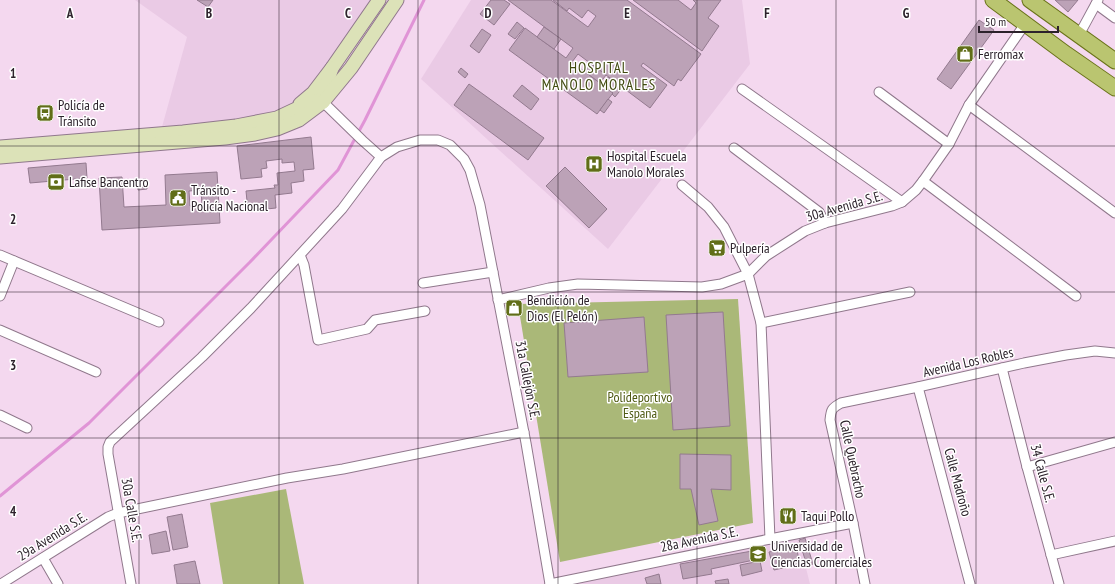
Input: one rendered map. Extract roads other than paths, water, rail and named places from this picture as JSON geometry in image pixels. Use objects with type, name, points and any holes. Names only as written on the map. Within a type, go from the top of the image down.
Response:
[{"type":"main road","points":[[293,111],[313,93],[379,0]]},
{"type":"main road","points":[[0,157],[211,139],[255,134],[277,129],[299,120],[323,102],[352,68],[397,0]]},
{"type":"main road","points":[[993,0],[1115,88]]},
{"type":"main road","points":[[1030,0],[1115,61]]},
{"type":"main road","points":[[323,102],[332,68]]},
{"type":"main road","points":[[0,147],[183,132],[236,126],[277,118],[311,102],[323,102]]},
{"type":"street","points":[[1079,35],[1097,2],[1115,18]]},
{"type":"street","name":"30a Avenida S.E.","points":[[498,300],[549,288],[578,284],[702,287],[722,284],[748,274],[766,256],[805,231],[825,223],[892,206],[902,202],[916,190],[949,144],[969,105],[1026,24]]},
{"type":"street","points":[[742,89],[902,202]]},
{"type":"street","points":[[879,92],[949,144]]},
{"type":"street","points":[[323,102],[381,157],[342,209],[300,255],[304,265],[318,340],[367,329],[375,320],[425,310]]},
{"type":"street","points":[[969,105],[1115,212]]},
{"type":"street","name":"31a Callejón S.E.","points":[[381,157],[397,147],[420,140],[438,140],[450,145],[464,159],[470,170],[480,205],[524,432],[550,584]]},
{"type":"street","points":[[734,148],[820,212],[825,223]]},
{"type":"street","points":[[923,181],[1076,296]]},
{"type":"street","points":[[682,185],[708,207],[724,227],[748,274],[761,323],[770,539]]},
{"type":"street","points":[[0,255],[159,322]]},
{"type":"street","name":"30a Calle S.E.","points":[[131,584],[108,454],[110,442],[202,357],[251,308],[300,255]]},
{"type":"street","points":[[0,296],[14,261]]},
{"type":"street","points":[[423,283],[493,272]]},
{"type":"street","points":[[761,323],[910,292]]},
{"type":"street","points":[[0,330],[96,372]]},
{"type":"street","name":"Avenida Los Robles","points":[[831,411],[834,407],[841,403],[1002,368],[1066,355],[1095,351],[1115,353]]},
{"type":"street","name":"34 Calle S.E.","points":[[1002,368],[1059,584]]},
{"type":"street","name":"Calle Madroño","points":[[918,387],[970,584]]},
{"type":"street","name":"Calle Quebracho","points":[[831,411],[830,420],[865,584]]},
{"type":"street","points":[[0,415],[27,428]]},
{"type":"street","name":"29a Avenida S.E.","points":[[1,584],[108,517],[118,513],[287,478],[343,469],[524,432]]},
{"type":"street","points":[[1027,467],[1115,442]]},
{"type":"street","name":"28a Avenida S.E.","points":[[550,584],[853,523]]},
{"type":"street","points":[[1051,556],[1115,540]]},
{"type":"street","points":[[42,558],[58,584]]},
{"type":"waterway","points":[[0,496],[89,423],[250,262],[338,170],[365,120],[424,0]]},
{"type":"place","name":"Ferromax","points":[[965,54]]},
{"type":"place","name":"Policía de Tránsito","points":[[45,113]]},
{"type":"place","name":"Hospital Escuela Manolo Morales","points":[[594,164]]},
{"type":"place","name":"Lafise Bancentro","points":[[56,182]]},
{"type":"place","name":"Tránsito - Policía Nacional","points":[[178,198]]},
{"type":"place","name":"Pulpería","points":[[717,248]]},
{"type":"place","name":"Bendición de Dios (El Pelón)","points":[[514,308]]},
{"type":"place","name":"Taqui Pollo","points":[[788,516]]},
{"type":"place","name":"Universidad de Ciencias Comerciales","points":[[758,554]]},
{"type":"district","name":"HOSPITAL MANOLO MORALES","points":[[599,76]]},
{"type":"park label","name":"Polideportivo España","points":[[640,406]]}]
